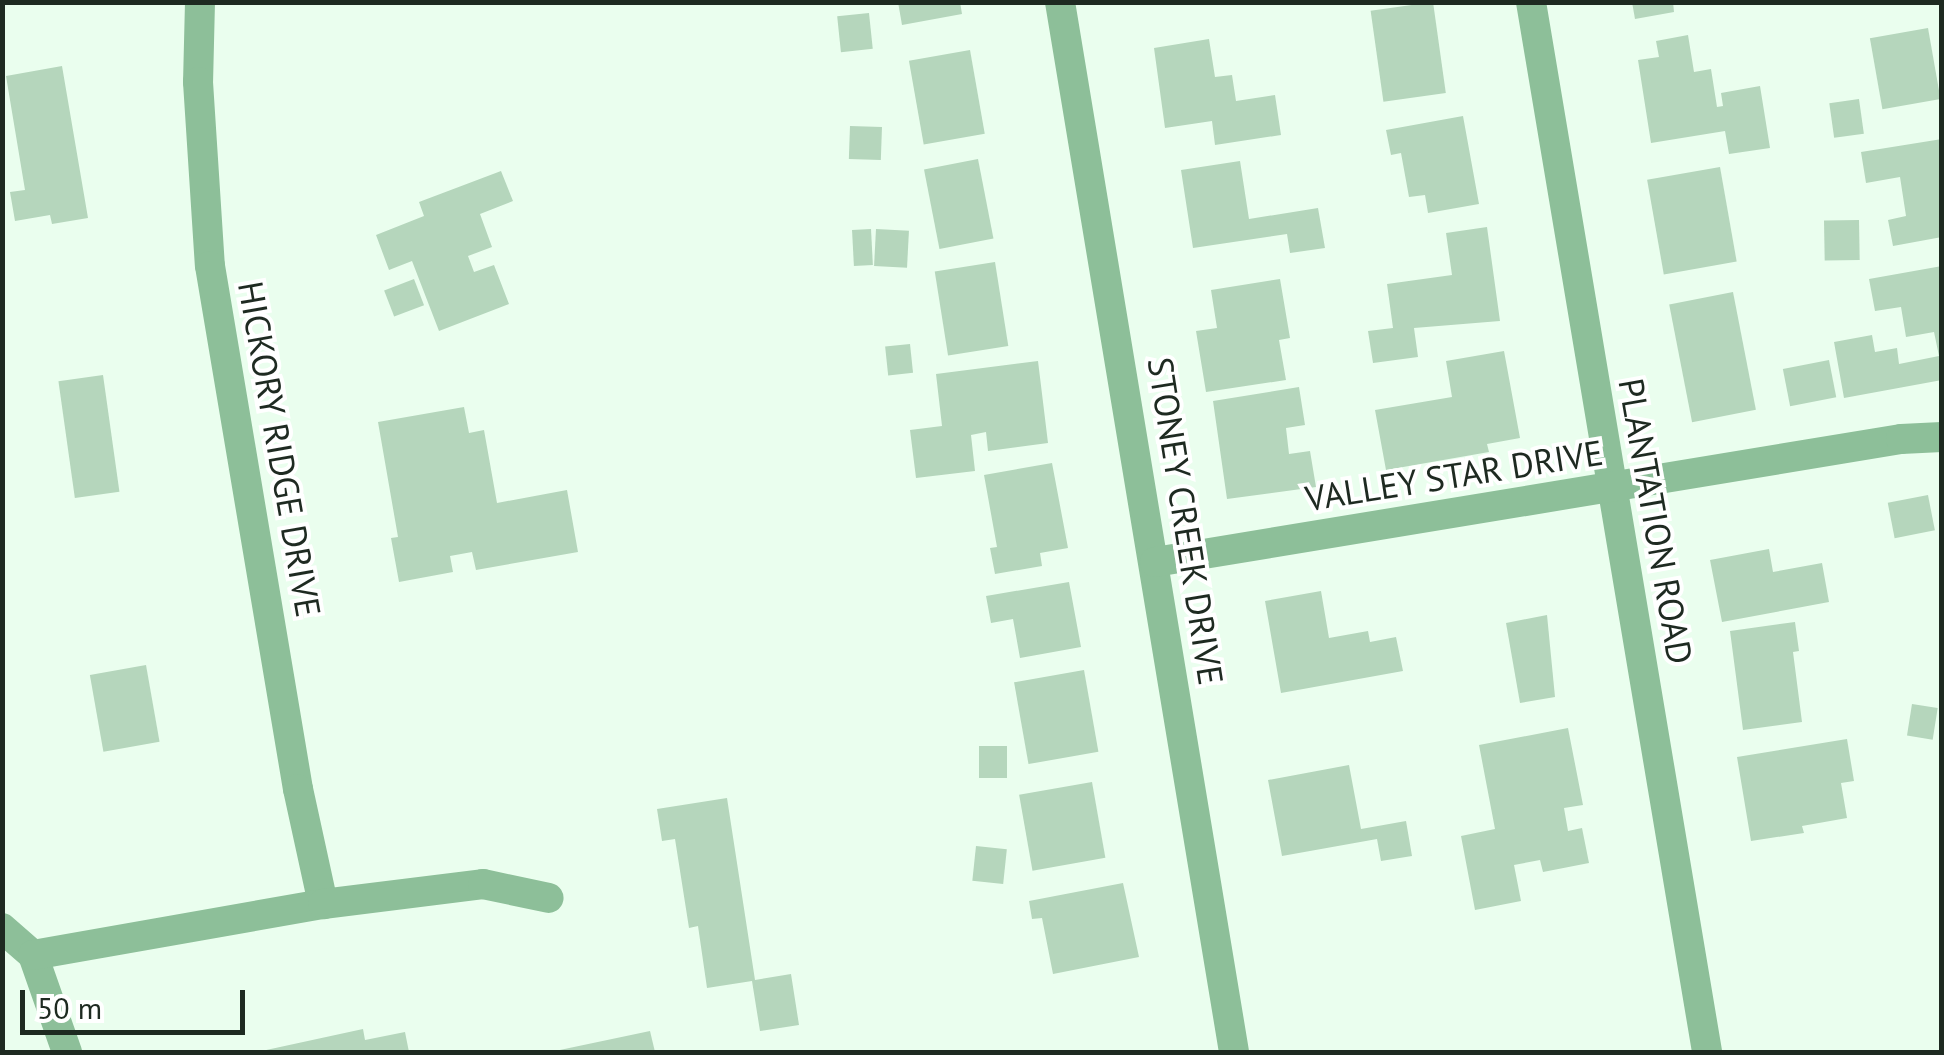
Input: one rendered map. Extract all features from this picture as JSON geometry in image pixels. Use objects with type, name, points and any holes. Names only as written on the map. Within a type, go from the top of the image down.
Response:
[{"type":"street","name":"HICKORY RIDGE DRIVE","points":[[200,2],[198,82],[210,266],[298,789],[324,904]]},
{"type":"street","name":"STONEY CREEK DRIVE","points":[[1060,2],[1156,562],[1234,1052]]},
{"type":"street","name":"PLANTATION ROAD","points":[[1531,2],[1708,1052]]},
{"type":"street","name":"VALLEY STAR DRIVE","points":[[1156,562],[1901,439],[1942,437]]},
{"type":"street","points":[[33,955],[324,904],[483,884],[549,898]]},
{"type":"street","points":[[2,928],[33,955],[67,1052]]},
{"type":"building","points":[[898,2],[960,2],[962,14],[902,25]]},
{"type":"building","points":[[1433,2],[1446,93],[1383,102],[1371,11]]},
{"type":"building","points":[[1632,2],[1673,2],[1674,12],[1635,19]]},
{"type":"building","points":[[869,13],[873,49],[841,52],[837,16]]},
{"type":"building","points":[[1928,28],[1941,99],[1882,109],[1870,38]]},
{"type":"building","points":[[1688,35],[1694,72],[1711,69],[1717,107],[1723,106],[1721,93],[1760,86],[1770,148],[1729,154],[1725,131],[1651,143],[1638,60],[1659,57],[1656,41]]},
{"type":"building","points":[[1209,39],[1215,77],[1232,75],[1236,101],[1275,95],[1281,135],[1215,145],[1212,121],[1165,128],[1154,48]]},
{"type":"building","points":[[970,50],[985,134],[924,144],[909,61]]},
{"type":"building","points":[[62,66],[88,218],[52,224],[50,215],[15,221],[10,192],[25,190],[6,76]]},
{"type":"building","points":[[1859,99],[1864,134],[1834,138],[1829,103]]},
{"type":"building","points":[[1463,116],[1479,204],[1428,213],[1425,195],[1409,197],[1401,153],[1391,155],[1386,130]]},
{"type":"building","points":[[850,126],[882,127],[881,160],[849,159]]},
{"type":"building","points":[[1942,139],[1942,237],[1893,246],[1888,220],[1906,216],[1900,177],[1866,183],[1861,152]]},
{"type":"building","points":[[978,159],[993,239],[939,249],[924,169]]},
{"type":"building","points":[[1240,161],[1249,219],[1318,208],[1325,248],[1290,253],[1287,234],[1193,248],[1181,170]]},
{"type":"building","points":[[1720,167],[1737,262],[1664,274],[1647,180]]},
{"type":"building","points":[[501,171],[513,201],[480,214],[492,247],[468,256],[474,272],[494,265],[509,304],[439,331],[412,261],[389,270],[376,235],[424,216],[419,202]]},
{"type":"building","points":[[1859,220],[1860,260],[1825,261],[1824,221]]},
{"type":"building","points":[[1487,227],[1500,321],[1414,328],[1418,357],[1373,363],[1368,331],[1393,328],[1387,284],[1452,275],[1446,233]]},
{"type":"building","points":[[871,229],[873,265],[854,266],[852,230]]},
{"type":"building","points":[[876,229],[909,231],[907,268],[874,266]]},
{"type":"building","points":[[995,262],[1008,346],[948,355],[935,272]]},
{"type":"building","points":[[1942,266],[1942,380],[1844,398],[1834,342],[1872,335],[1875,352],[1897,348],[1899,364],[1939,356],[1934,332],[1906,337],[1901,307],[1875,311],[1869,279]]},
{"type":"building","points":[[414,279],[424,305],[394,317],[384,290]]},
{"type":"building","points":[[1280,279],[1290,338],[1279,340],[1286,380],[1206,392],[1196,331],[1217,328],[1211,290]]},
{"type":"building","points":[[1733,292],[1756,410],[1692,422],[1669,304]]},
{"type":"building","points":[[910,344],[913,373],[888,375],[885,347]]},
{"type":"building","points":[[1504,351],[1520,438],[1487,444],[1489,452],[1386,470],[1375,410],[1452,397],[1446,361]]},
{"type":"building","points":[[1829,360],[1836,397],[1790,406],[1783,369]]},
{"type":"building","points":[[1038,361],[1048,443],[988,451],[986,432],[971,435],[975,471],[916,478],[910,430],[942,426],[936,374]]},
{"type":"building","points":[[103,375],[119,492],[75,498],[58,381]]},
{"type":"building","points":[[1299,387],[1305,425],[1286,428],[1289,454],[1310,451],[1316,487],[1227,499],[1213,401]]},
{"type":"building","points":[[464,407],[469,433],[484,430],[497,503],[567,490],[578,552],[476,570],[472,552],[450,556],[453,572],[399,582],[391,538],[398,537],[378,422]]},
{"type":"building","points":[[1052,463],[1068,548],[1040,553],[1042,566],[995,574],[990,548],[997,547],[984,475]]},
{"type":"building","points":[[1928,495],[1935,530],[1895,538],[1888,503]]},
{"type":"building","points":[[1769,549],[1773,572],[1822,563],[1829,602],[1722,622],[1710,560]]},
{"type":"building","points":[[1069,582],[1081,647],[1020,658],[1013,619],[991,623],[986,596]]},
{"type":"building","points":[[1321,591],[1329,638],[1368,631],[1370,642],[1396,637],[1403,671],[1281,693],[1265,601]]},
{"type":"building","points":[[1547,615],[1555,697],[1520,703],[1506,623]]},
{"type":"building","points":[[1795,622],[1799,651],[1793,652],[1802,722],[1743,730],[1730,631]]},
{"type":"building","points":[[146,665],[160,742],[103,752],[90,675]]},
{"type":"building","points":[[1084,670],[1098,752],[1028,764],[1014,682]]},
{"type":"building","points":[[1912,704],[1938,708],[1933,740],[1907,736]]},
{"type":"building","points":[[1568,728],[1583,805],[1564,808],[1568,831],[1582,828],[1589,863],[1543,872],[1540,860],[1514,865],[1521,901],[1475,910],[1461,836],[1495,829],[1479,745]]},
{"type":"building","points":[[1847,739],[1854,781],[1841,783],[1847,818],[1802,826],[1804,833],[1751,841],[1737,757]]},
{"type":"building","points":[[979,746],[1007,746],[1007,778],[979,778]]},
{"type":"building","points":[[1349,765],[1361,829],[1406,821],[1412,856],[1381,861],[1377,839],[1282,856],[1268,780]]},
{"type":"building","points":[[1092,782],[1105,858],[1032,871],[1019,795]]},
{"type":"building","points":[[727,798],[755,980],[791,974],[799,1025],[760,1031],[752,981],[707,988],[698,926],[689,928],[675,839],[662,841],[657,809]]},
{"type":"building","points":[[976,846],[1007,849],[1003,884],[972,881]]},
{"type":"building","points":[[1123,883],[1139,957],[1053,974],[1042,918],[1032,919],[1029,901]]},
{"type":"building","points":[[363,1029],[365,1040],[405,1032],[409,1052],[257,1052]]},
{"type":"building","points":[[650,1031],[655,1052],[555,1052],[555,1051]]}]
